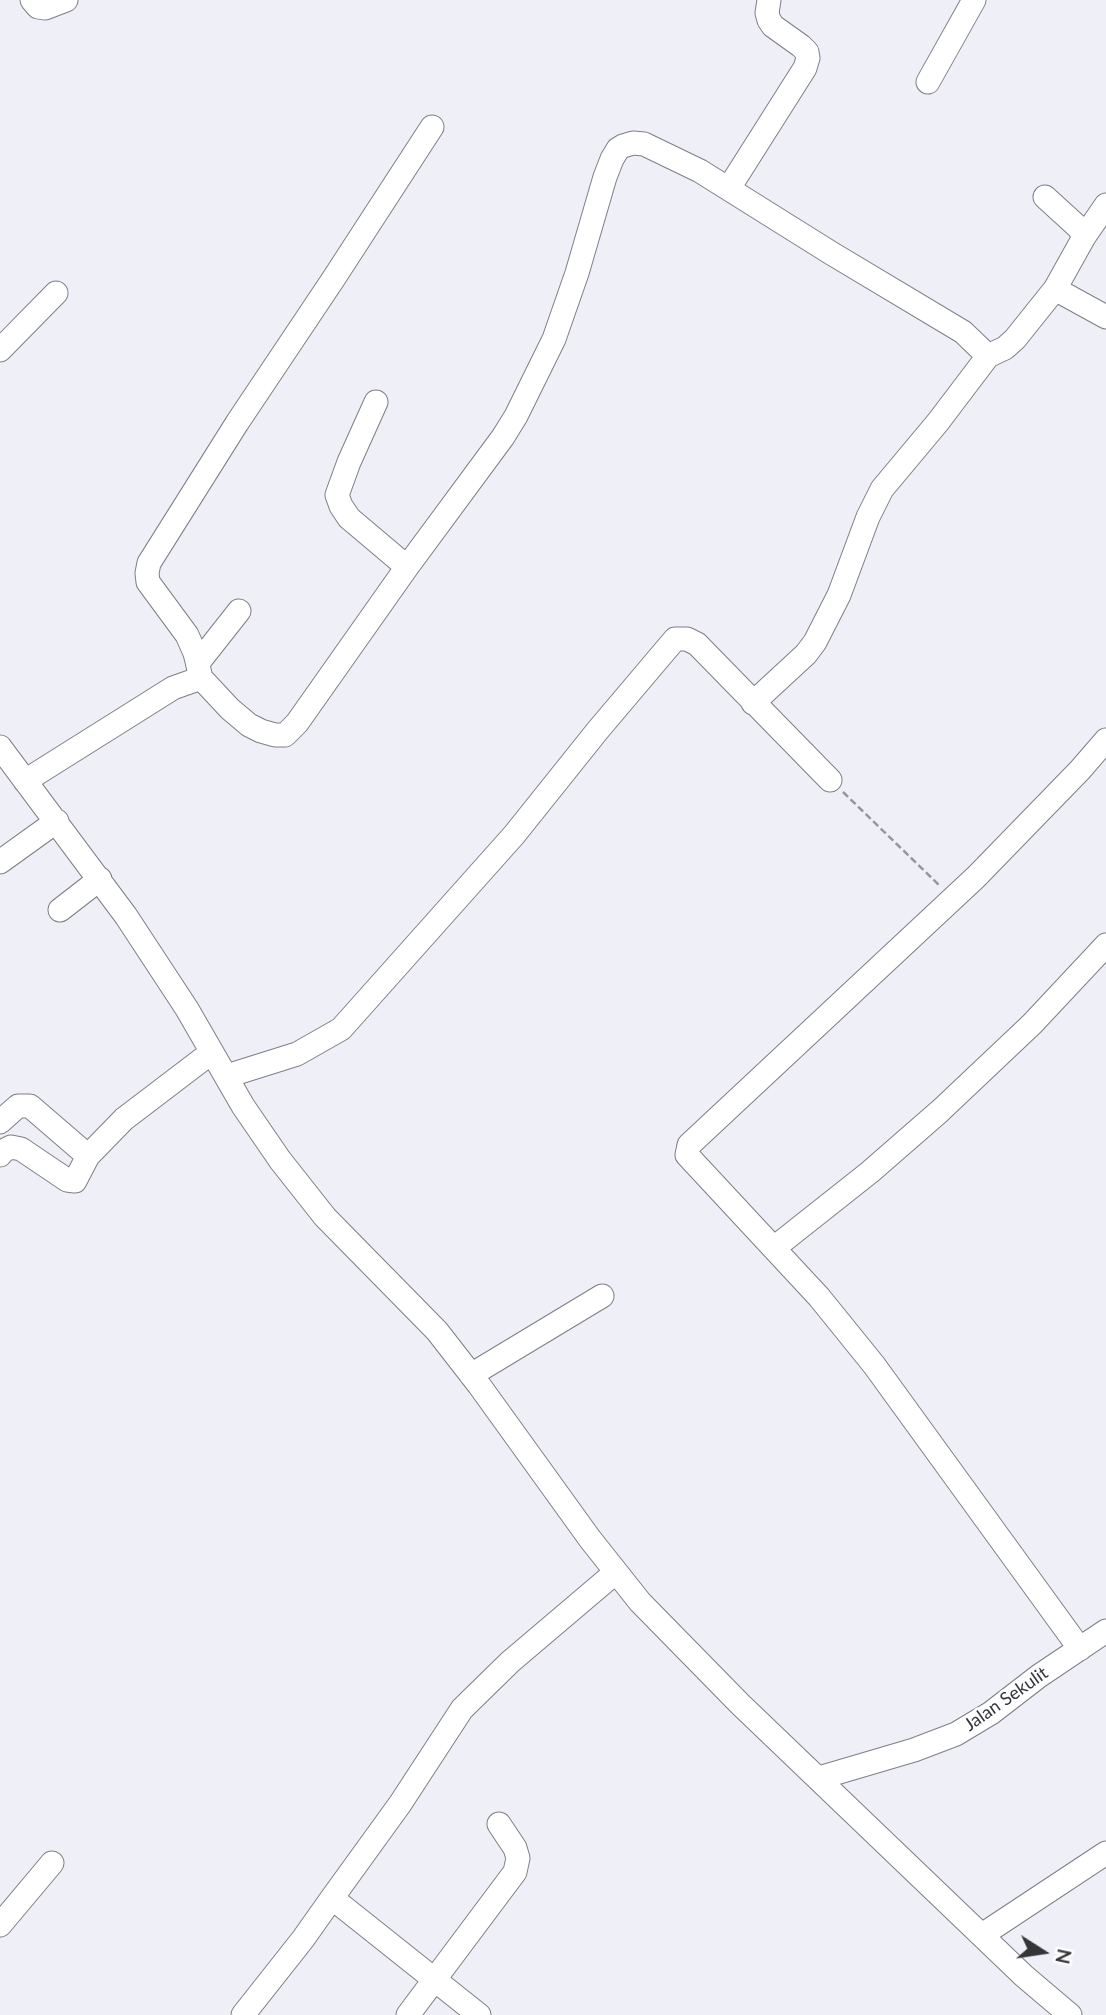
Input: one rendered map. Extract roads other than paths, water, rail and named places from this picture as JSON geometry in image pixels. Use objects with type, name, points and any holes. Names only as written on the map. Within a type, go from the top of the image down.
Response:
[{"type":"street","points":[[32,0],[38,7],[45,8],[66,0]]},
{"type":"street","points":[[729,188],[808,58],[802,46],[773,26],[767,13],[769,0]]},
{"type":"street","points":[[928,82],[974,0]]},
{"type":"street","points":[[432,127],[237,423],[149,563],[148,582],[187,635],[200,670],[230,709],[248,725],[268,733],[285,735],[297,723],[503,437],[529,390],[563,316],[605,177],[618,149],[633,143],[644,144],[700,171],[963,332],[988,356]]},
{"type":"street","points":[[1045,197],[1084,237]]},
{"type":"street","points":[[753,703],[806,654],[815,642],[839,595],[868,517],[882,489],[988,356],[1005,348],[1015,339],[1055,289],[1084,237],[1106,205]]},
{"type":"street","points":[[1055,289],[1106,317]]},
{"type":"street","points":[[0,350],[56,293]]},
{"type":"street","points":[[376,402],[337,495],[349,518],[407,567]]},
{"type":"street","points":[[25,781],[200,670],[239,611]]},
{"type":"street","points":[[227,1076],[297,1054],[341,1029],[514,835],[675,639],[687,639],[697,644],[830,780]]},
{"type":"street","points":[[1080,1649],[874,1365],[819,1297],[687,1155],[690,1145],[976,877],[1106,740]]},
{"type":"street","points":[[0,747],[100,879],[168,979],[258,1130],[301,1189],[325,1217],[423,1315],[471,1375],[576,1520],[640,1602],[740,1704],[1024,1976],[1070,2015]]},
{"type":"street","points":[[0,862],[57,821]]},
{"type":"street","points":[[60,910],[100,879]]},
{"type":"street","points":[[774,1248],[870,1172],[940,1111],[1040,1016],[1106,945]]},
{"type":"street","points":[[0,1155],[11,1147],[21,1149],[67,1180],[75,1181],[88,1156],[124,1119],[212,1052]]},
{"type":"street","points":[[0,1122],[18,1106],[30,1106],[88,1156]]},
{"type":"street","points":[[471,1375],[602,1296]]},
{"type":"street","points":[[243,2015],[303,1939],[400,1804],[462,1709],[510,1662],[616,1572]]},
{"type":"street","name":"Jalan Sekulit","points":[[819,1778],[915,1750],[956,1734],[991,1713],[1039,1676],[1106,1632]]},
{"type":"street","points":[[408,2015],[515,1872],[518,1858],[515,1848],[499,1824]]},
{"type":"street","points":[[982,1936],[1106,1853]]},
{"type":"street","points":[[0,1925],[51,1863]]},
{"type":"street","points":[[332,1898],[479,2015]]}]
